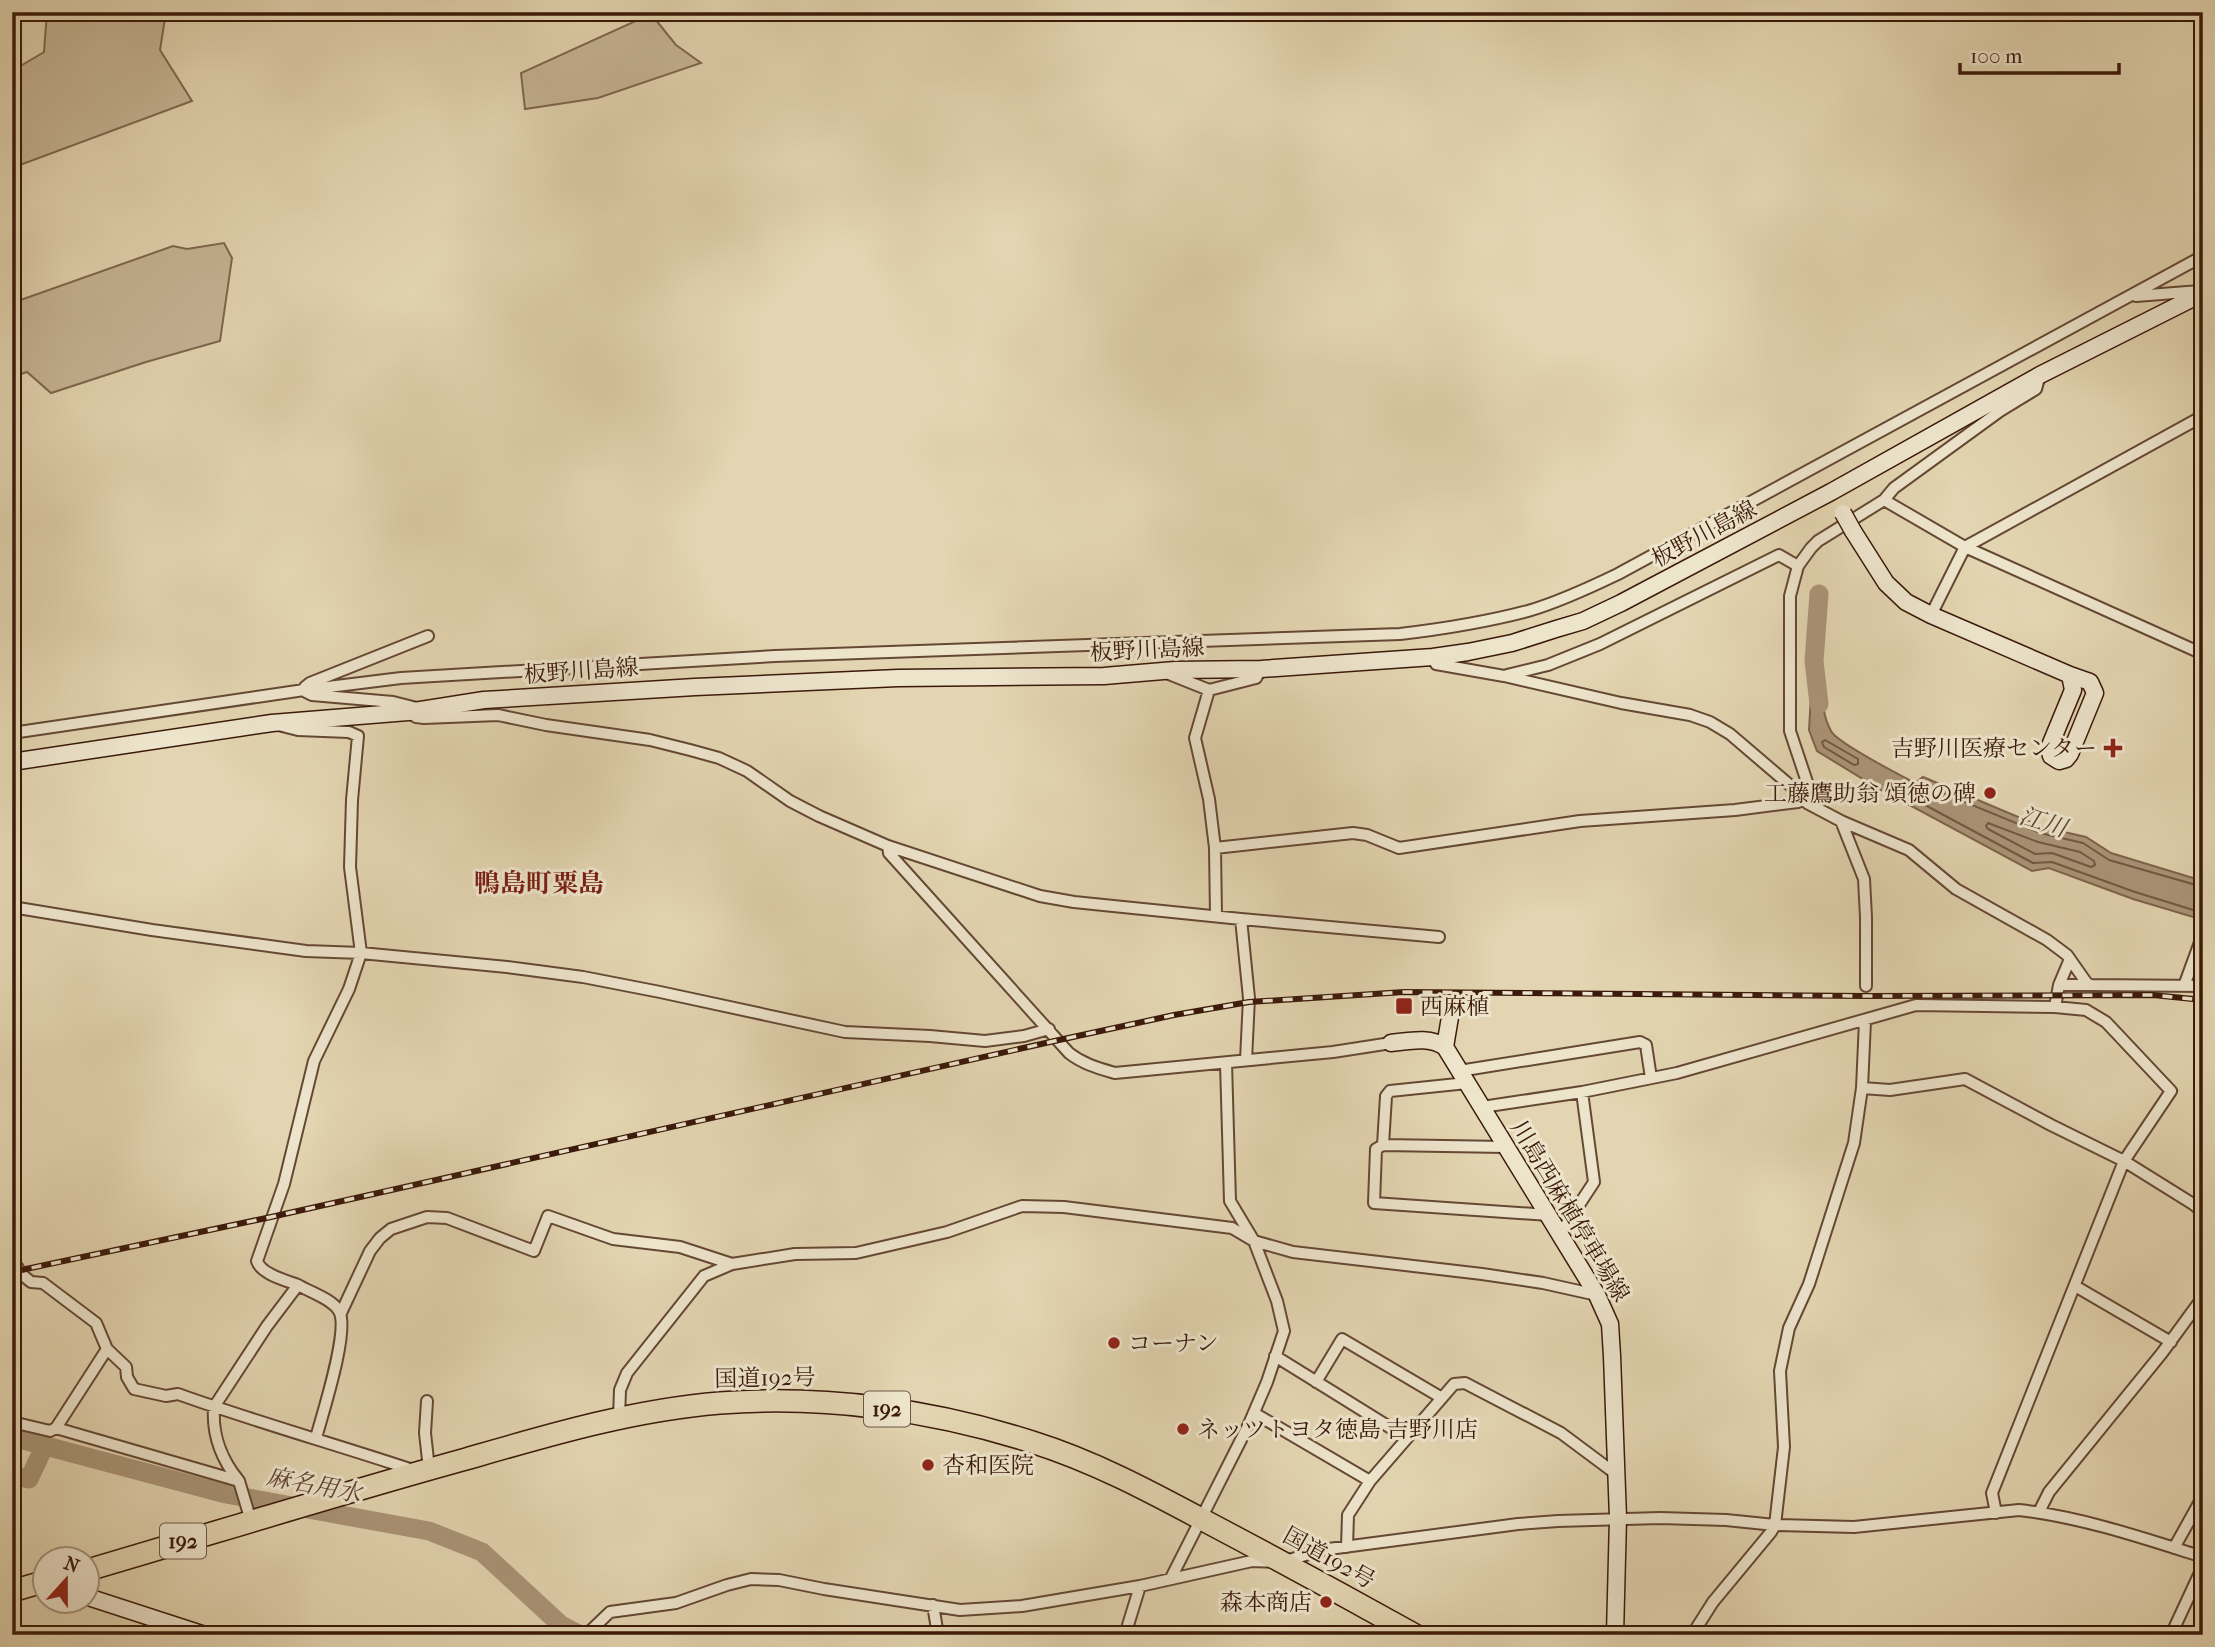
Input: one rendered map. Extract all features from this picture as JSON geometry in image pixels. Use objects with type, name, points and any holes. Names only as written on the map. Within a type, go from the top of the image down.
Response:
[{"type":"highway","name":"国道192号","points":[[102,1565],[249,1514],[279,1513],[619,1418],[721,1403],[783,1402],[888,1409],[942,1417],[1036,1443],[1133,1483],[1415,1635]]},
{"type":"highway","points":[[12,1591],[32,1585]]},
{"type":"main road","name":"板野川島線","points":[[12,762],[272,723],[414,710],[484,700],[898,678],[1104,676],[1161,671],[1261,669],[1433,657],[1512,643],[1583,621],[1621,603],[1831,492],[2040,375],[2203,292]]},
{"type":"main road","points":[[1831,492],[1871,562],[1895,593],[1906,602],[2090,682],[2095,693],[2070,754],[2059,761],[2051,756],[2049,748],[2073,690],[2070,675]]},
{"type":"main road","points":[[1391,1043],[1413,1040],[1437,1042],[1445,1048],[1450,1017]]},
{"type":"main road","name":"川島西麻植停車場線","points":[[1445,1048],[1597,1295],[1609,1324],[1618,1518],[1615,1635]]},
{"type":"main road","points":[[102,1602],[205,1635]]},
{"type":"street","points":[[12,733],[401,678],[654,662],[1388,634],[1440,630],[1481,622],[1529,610],[1577,593],[1618,574],[2203,256]]},
{"type":"street","points":[[2129,296],[2203,292]]},
{"type":"street","points":[[1215,848],[1353,833],[1367,835],[1399,848],[1580,821],[1735,810],[1798,802],[1803,798],[1807,782],[1790,731],[1790,596],[1798,566],[1818,541],[1884,500],[1894,488],[2000,411],[2036,389],[2040,375]]},
{"type":"street","points":[[1931,615],[1965,547],[2203,416]]},
{"type":"street","points":[[1884,500],[1965,547],[2203,654]]},
{"type":"street","points":[[1504,676],[1548,665],[1600,644],[1779,555],[1798,566]]},
{"type":"street","points":[[304,690],[310,683],[428,636]]},
{"type":"street","points":[[1433,657],[1436,664],[1504,676],[1621,704],[1690,715],[1710,722],[1730,734],[1807,803],[1841,821],[1909,850],[1956,889],[2047,940],[2070,959],[2090,985]]},
{"type":"street","points":[[1161,671],[1209,690],[1256,678],[1261,669]]},
{"type":"street","points":[[304,690],[312,695],[394,702],[414,710],[416,717],[515,717],[546,725],[650,740],[719,758],[747,771],[790,801],[888,846],[1040,896],[1074,902],[1439,937]]},
{"type":"street","points":[[1209,690],[1195,738],[1209,799],[1215,848],[1216,916]]},
{"type":"street","points":[[272,723],[298,730],[349,732],[358,736],[350,834],[360,953],[349,989],[314,1061],[284,1184],[257,1261],[258,1266],[264,1270],[298,1285],[341,1313]]},
{"type":"street","points":[[1841,821],[1864,879],[1866,986]]},
{"type":"street","points":[[888,846],[889,853],[1075,1058],[1095,1068],[1115,1073],[1333,1052],[1391,1043]]},
{"type":"street","points":[[12,907],[306,951],[360,953],[583,977],[845,1032],[985,1041],[1024,1036],[1049,1029]]},
{"type":"street","points":[[1241,919],[1249,998],[1246,1060]]},
{"type":"street","points":[[2184,986],[2203,934]]},
{"type":"street","points":[[2055,1007],[2059,985],[2070,959]]},
{"type":"street","points":[[2059,985],[2203,986]]},
{"type":"street","points":[[1482,1107],[1582,1092],[1712,1064],[1916,1005],[2055,1007],[2086,1010],[2106,1022],[2171,1091],[2124,1161],[1992,1493],[1996,1513]]},
{"type":"street","points":[[1692,1635],[1713,1602],[1775,1525],[1784,1447],[1780,1371],[1789,1328],[1809,1284],[1854,1143],[1862,1088],[1865,1021]]},
{"type":"street","points":[[1383,1145],[1386,1096],[1390,1090],[1640,1042],[1646,1045],[1651,1078]]},
{"type":"street","points":[[1171,1578],[1254,1413],[1284,1331],[1277,1301],[1254,1241],[1230,1201],[1226,1063]]},
{"type":"street","points":[[1862,1088],[1890,1090],[1965,1079],[2124,1161],[2193,1203],[2203,1212]]},
{"type":"street","points":[[1560,1234],[1594,1182],[1582,1092]]},
{"type":"street","points":[[1506,1147],[1383,1145],[1376,1149],[1374,1203],[1549,1216]]},
{"type":"street","points":[[619,1418],[620,1390],[627,1373],[704,1276],[732,1264],[795,1254],[856,1252],[947,1232],[1022,1206],[1063,1207],[1232,1228],[1254,1241],[1293,1252],[1482,1274],[1543,1283],[1597,1295]]},
{"type":"street","points":[[316,1438],[334,1373],[341,1313],[370,1251],[391,1229],[427,1217],[447,1218],[534,1251],[548,1216],[613,1239],[680,1247],[732,1264]]},
{"type":"street","points":[[17,1267],[30,1282],[43,1283],[96,1323],[107,1349],[126,1367],[127,1377],[134,1389],[166,1396],[178,1394],[253,1421],[424,1471],[427,1401]]},
{"type":"street","points":[[249,1514],[241,1484],[227,1467],[219,1451],[213,1422],[214,1407],[267,1326],[298,1285]]},
{"type":"street","points":[[2075,1286],[2171,1342]]},
{"type":"street","points":[[2039,1512],[2049,1492],[2171,1342],[2203,1297]]},
{"type":"street","points":[[1316,1382],[1342,1339],[1442,1398]]},
{"type":"street","points":[[12,1422],[50,1432],[56,1428],[107,1349]]},
{"type":"street","points":[[1275,1356],[1407,1438]]},
{"type":"street","points":[[1347,1547],[1348,1515],[1370,1481],[1454,1384],[1465,1383],[1560,1433],[1616,1475]]},
{"type":"street","points":[[1254,1413],[1370,1481]]},
{"type":"street","points":[[56,1428],[241,1484]]},
{"type":"street","points":[[2174,1548],[2203,1496]]},
{"type":"street","points":[[586,1635],[610,1612],[676,1603],[751,1579],[779,1580],[960,1610],[1022,1606],[1140,1587],[1252,1561],[1283,1562],[1321,1550],[1518,1524],[1618,1518],[1726,1520],[1775,1525],[1854,1527],[2019,1510],[2039,1512],[2203,1557]]},
{"type":"street","points":[[2171,1635],[2203,1566]]},
{"type":"street","points":[[1125,1635],[1140,1587]]},
{"type":"street","points":[[933,1605],[938,1635]]},
{"type":"shaded area","points":[[47,12],[166,12],[160,50],[192,101],[20,165],[12,164],[12,71],[44,52]]},
{"type":"shaded area","points":[[651,14],[676,45],[701,63],[598,98],[525,109],[521,73]]},
{"type":"shaded area","points":[[224,243],[232,258],[220,341],[51,393],[27,372],[12,377],[12,303],[173,246],[187,249]]},
{"type":"water","points":[[1812,678],[1821,678],[1824,712],[1831,731],[1856,751],[1915,783],[1923,777],[2042,827],[2086,837],[2111,853],[2203,881],[2203,920],[2133,899],[2049,868],[2032,871],[1902,801],[1904,795],[1889,795],[1817,751],[1809,730]]},
{"type":"waterway","name":"江川","points":[[1819,594],[1814,661],[1819,704]]},
{"type":"waterway","name":"麻名用水","points":[[12,1437],[226,1494],[429,1531],[482,1552],[561,1625],[580,1635]]},
{"type":"waterway","points":[[12,1475],[29,1479],[45,1445]]},
{"type":"railway","points":[[12,1272],[271,1217],[1059,1040],[1249,1002],[1404,992],[1865,996],[2153,995],[2203,1000]]},
{"type":"place","name":"吉野川医療センター","points":[[2113,748]]},
{"type":"place","name":"工藤鷹助翁 頌徳の碑","points":[[1990,793]]},
{"type":"place","name":"西麻植","points":[[1404,1006]]},
{"type":"place","name":"コーナン","points":[[1114,1343]]},
{"type":"place","name":"ネッツトヨタ徳島 吉野川店","points":[[1183,1429]]},
{"type":"place","name":"杏和医院","points":[[928,1465]]},
{"type":"place","name":"森本商店","points":[[1326,1602]]},
{"type":"district","name":"鴨島町粟島","points":[[539,883]]}]
